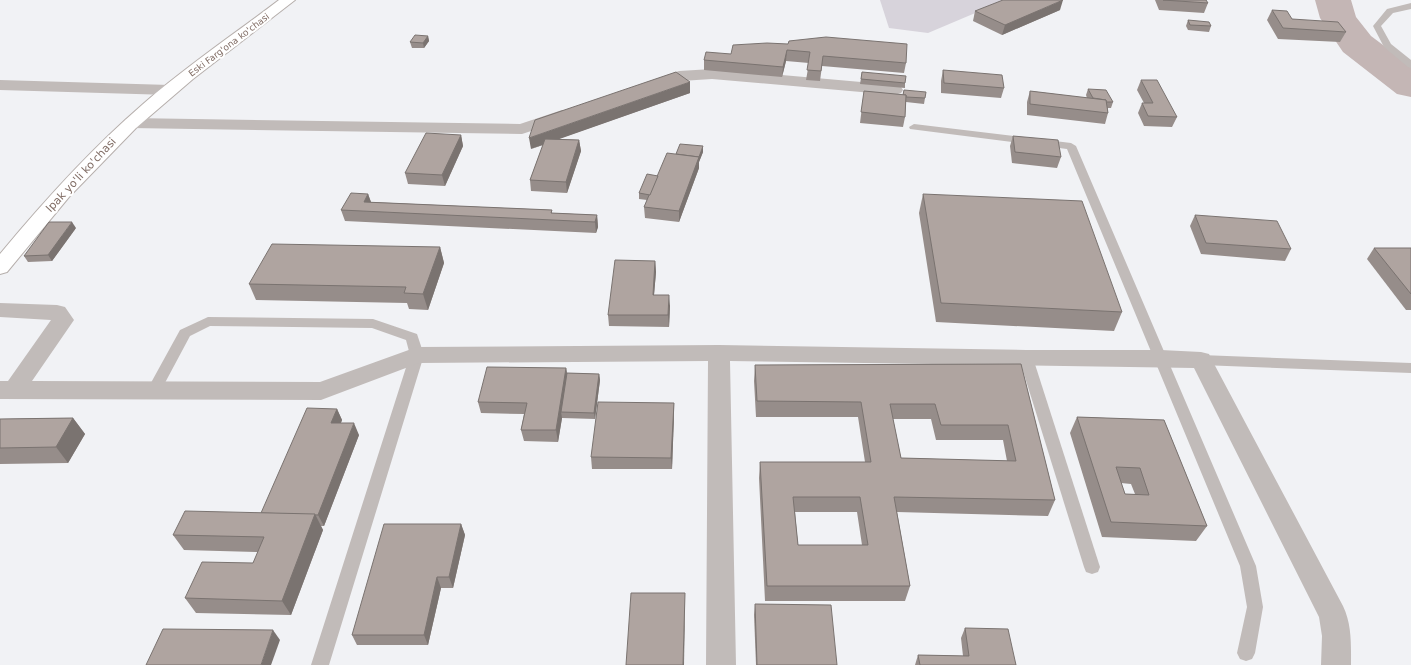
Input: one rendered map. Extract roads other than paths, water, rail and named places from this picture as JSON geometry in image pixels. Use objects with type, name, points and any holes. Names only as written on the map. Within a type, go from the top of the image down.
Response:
[{"type":"main road","name":"Eski Farg'ona ko'chasi","points":[[170,90],[288,0]]},
{"type":"main road","name":"Ipak yo'li ko'chasi","points":[[0,267],[80,174],[131,123],[170,90]]},
{"type":"street","points":[[642,88],[679,76],[712,74],[895,90]]},
{"type":"street","points":[[0,85],[170,90]]},
{"type":"street","points":[[131,123],[522,129],[574,111]]},
{"type":"street","points":[[0,310],[57,312],[63,320],[7,390]]},
{"type":"street","points":[[7,390],[321,391],[417,354],[719,353],[1026,358],[1162,358],[1200,360],[1333,615],[1337,636],[1336,665]]},
{"type":"street","points":[[719,353],[721,665]]},
{"type":"lane","points":[[1411,6],[1390,11],[1377,26],[1387,45],[1411,65]]},
{"type":"lane","points":[[914,127],[1071,146],[1162,358],[1248,566],[1255,607],[1246,653]]},
{"type":"lane","points":[[154,390],[185,333],[208,321],[373,324],[412,337],[417,354],[320,665]]},
{"type":"lane","points":[[1026,358],[1092,567]]},
{"type":"lane","points":[[1200,360],[1411,368]]},
{"type":"waterway","points":[[1333,0],[1338,18],[1357,44],[1411,85]]}]
